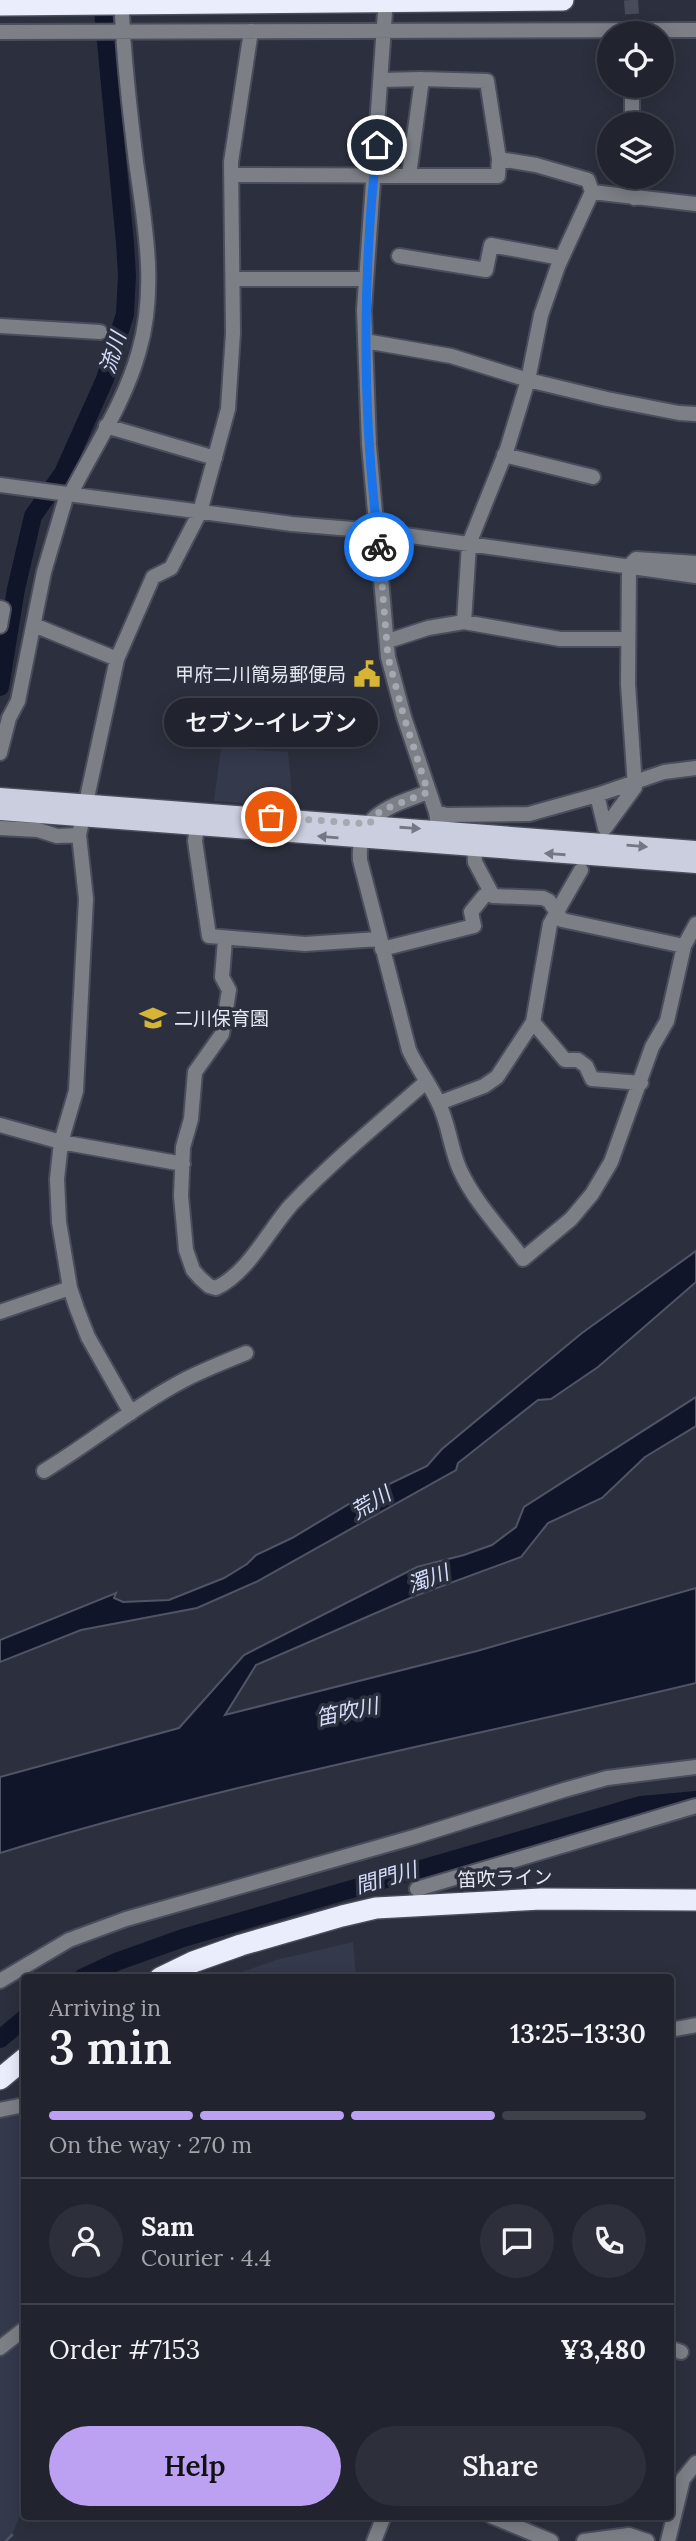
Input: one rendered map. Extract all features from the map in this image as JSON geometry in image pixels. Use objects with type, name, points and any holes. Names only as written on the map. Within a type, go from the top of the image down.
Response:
[{"type":"highway","points":[[0,5],[90,5],[118,9],[563,0]]},
{"type":"highway","name":"笛吹ライン","points":[[168,1974],[241,1945],[376,1908],[541,1899],[696,1900]]},
{"type":"highway","points":[[0,2079],[21,2062]]},
{"type":"main road","points":[[0,797],[197,825],[365,832],[437,821],[696,850]]},
{"type":"main road","points":[[0,811],[83,810],[365,832],[474,848],[696,864]]},
{"type":"street","points":[[0,754],[9,718],[18,701],[44,572],[68,494],[132,374],[145,327],[150,284],[148,246],[118,9]]},
{"type":"street","points":[[385,12],[366,279],[365,341],[369,445],[388,657],[437,821],[458,815],[529,814],[664,772],[696,768]]},
{"type":"street","points":[[632,14],[632,21]]},
{"type":"street","points":[[674,31],[696,30]]},
{"type":"street","points":[[131,1413],[88,1337],[70,1288],[58,1203],[57,1180],[61,1142],[76,1091],[86,899],[79,835],[117,659],[153,577],[170,568],[200,512],[228,409],[233,279],[231,162],[251,31]]},
{"type":"street","points":[[0,32],[597,32]]},
{"type":"street","points":[[409,174],[422,79]]},
{"type":"street","points":[[231,174],[498,176],[499,159],[487,82],[381,80]]},
{"type":"street","points":[[464,622],[469,544],[504,455],[528,380],[541,315],[561,258],[592,192],[588,180],[536,164],[499,159]]},
{"type":"street","points":[[635,189],[635,198]]},
{"type":"street","points":[[592,192],[696,204]]},
{"type":"street","points":[[398,256],[486,270],[491,245],[561,258]]},
{"type":"street","points":[[233,279],[366,279]]},
{"type":"street","points":[[0,326],[100,332]]},
{"type":"street","points":[[365,341],[451,356],[528,380],[607,400],[696,414]]},
{"type":"street","points":[[106,426],[215,458]]},
{"type":"street","points":[[504,455],[593,477]]},
{"type":"street","points":[[0,485],[292,524],[376,531],[696,576]]},
{"type":"street","points":[[597,795],[606,828],[635,787],[628,684],[629,566],[636,559],[696,564]]},
{"type":"street","points":[[0,608],[4,609],[0,626]]},
{"type":"street","points":[[388,641],[428,628],[464,622],[568,640],[627,639]]},
{"type":"street","points":[[34,625],[117,659]]},
{"type":"street","points":[[428,792],[380,811],[365,832],[360,860],[409,1050],[439,1103],[460,1170],[475,1196],[523,1259],[571,1219],[592,1194],[611,1162],[652,1047],[667,1021],[684,946],[696,924]]},
{"type":"street","points":[[197,825],[195,841],[209,936],[305,944],[381,944],[474,926],[471,912],[484,896],[491,893]]},
{"type":"street","points":[[0,828],[38,830],[58,836],[79,835]]},
{"type":"street","points":[[474,848],[475,862],[491,893],[496,896],[543,898],[549,901],[562,920],[570,923],[684,946]]},
{"type":"street","points":[[439,1103],[484,1086],[497,1077],[533,1022],[550,923],[581,870]]},
{"type":"street","points":[[225,939],[222,977],[229,990],[222,1034],[195,1072],[191,1119],[183,1147],[183,1237],[194,1270],[200,1278],[216,1288],[224,1284],[259,1248],[290,1206],[339,1157],[426,1082]]},
{"type":"street","points":[[533,1022],[565,1060],[578,1060],[586,1066],[592,1079],[641,1083]]},
{"type":"street","points":[[0,1125],[61,1142],[183,1164]]},
{"type":"street","points":[[0,1312],[70,1288]]},
{"type":"street","points":[[44,1471],[185,1380],[246,1353]]},
{"type":"street","points":[[0,1981],[69,1940],[126,1919],[414,1837],[607,1778],[696,1767]]},
{"type":"street","points":[[417,1889],[696,1806]]},
{"type":"street","points":[[674,2029],[696,2025]]},
{"type":"street","points":[[0,2110],[21,2106]]},
{"type":"street","points":[[0,2348],[21,2331]]},
{"type":"street","points":[[674,2516],[683,2479],[696,2463]]},
{"type":"street","points":[[374,2541],[382,2520]]},
{"type":"street","points":[[501,2520],[551,2541]]},
{"type":"street","points":[[668,2541],[673,2520]]},
{"type":"street","points":[[584,2541],[629,2535],[647,2541]]},
{"type":"shaded area","points":[[221,748],[288,752],[293,807],[214,801]]},
{"type":"shaded area","points":[[353,1942],[356,1974],[236,1974],[276,1960]]},
{"type":"shaded area","points":[[21,2106],[21,2512],[12,2535],[6,2541],[0,2541],[0,2111]]},
{"type":"water","name":"荒川","points":[[696,1251],[696,1282],[598,1367],[551,1399],[538,1400],[458,1463],[456,1470],[256,1582],[197,1608],[81,1630],[0,1662],[0,1640],[116,1593],[114,1598],[123,1602],[169,1600],[224,1578],[256,1555],[292,1538],[354,1501],[427,1466],[442,1449],[582,1333]]},
{"type":"water","points":[[696,1397],[696,1426],[645,1457],[602,1498],[548,1523],[521,1557],[415,1596],[256,1665],[225,1715],[477,1651],[696,1588],[696,1683],[173,1804],[0,1853],[0,1777],[179,1728],[244,1655],[417,1567],[492,1545],[516,1527],[524,1507]]},
{"type":"waterway","name":"流川","points":[[0,687],[16,589],[33,516],[63,473],[105,379],[125,314],[125,243],[102,0]]},
{"type":"waterway","name":"間門川","points":[[90,1974],[183,1938],[641,1805],[696,1800]]},
{"type":"waterway","name":"間門川","points":[[0,2039],[21,2022]]},
{"type":"waterway","points":[[6,2541],[12,2535]]},
{"type":"tunnel","points":[[631,0],[632,14]]},
{"type":"way so far","points":[[271,817],[369,824],[380,811],[428,792],[388,657],[379,547]]},
{"type":"place","name":"甲府二川簡易郵便局","points":[[367,674]]},
{"type":"place","name":"セブン-イレブン","points":[[271,817]]},
{"type":"place","name":"二川保育園","points":[[153,1018]]},
{"type":"route","points":[[377,145],[367,250],[365,310],[369,445],[379,547]]},
{"type":"water label","name":"濁川","points":[[428,1579]]},
{"type":"water label","name":"笛吹川","points":[[347,1712]]}]
